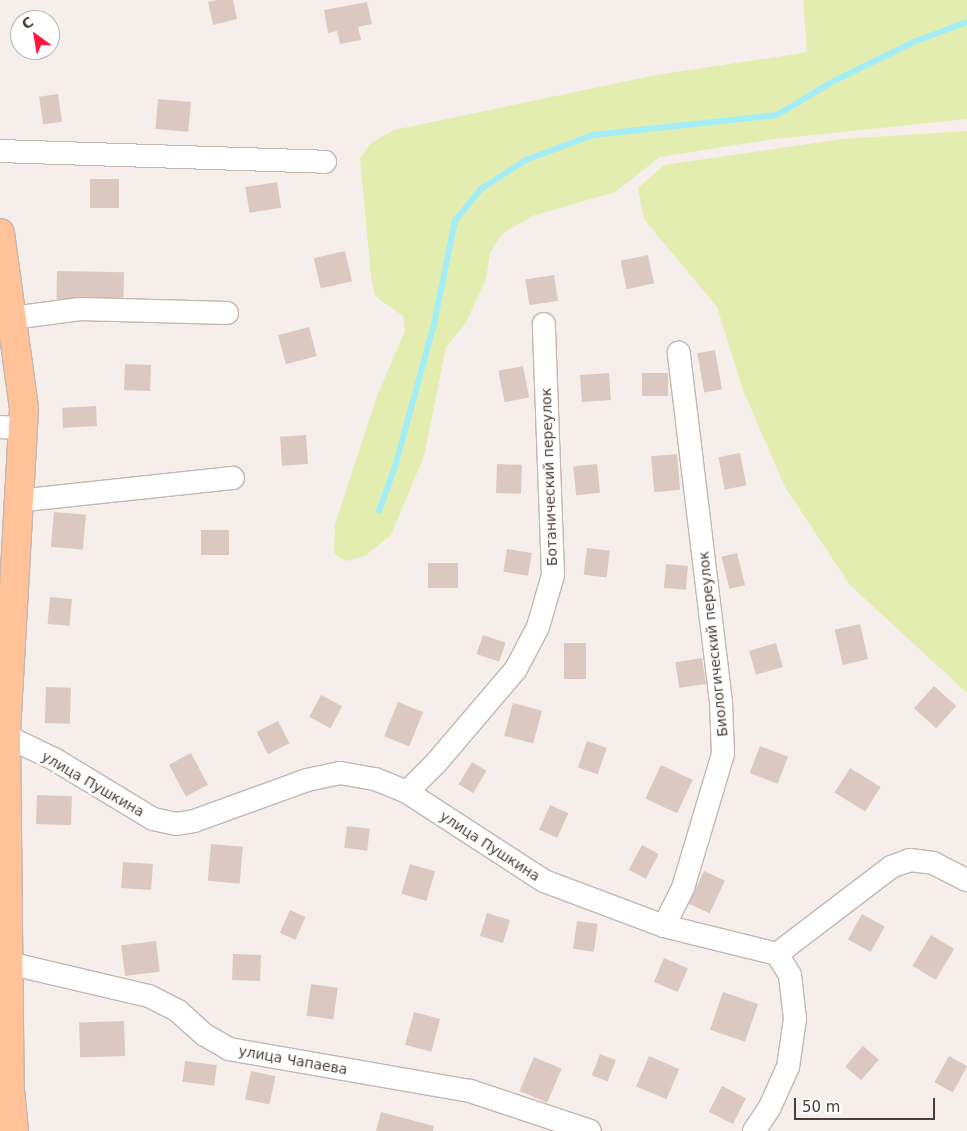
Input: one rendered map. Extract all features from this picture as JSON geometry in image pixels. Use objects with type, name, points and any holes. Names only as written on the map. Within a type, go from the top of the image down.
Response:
[{"type":"main road","points":[[0,233],[24,409],[11,428],[17,501],[3,652],[6,736],[10,1090],[14,1131]]},
{"type":"street","points":[[0,151],[325,162]]},
{"type":"street","points":[[12,318],[80,309],[227,313]]},
{"type":"street","name":"Ботанический переулок","points":[[407,792],[436,763],[516,669],[538,627],[553,575],[544,324]]},
{"type":"street","name":"Биологический переулок","points":[[664,926],[683,888],[723,754],[721,702],[679,353]]},
{"type":"street","points":[[17,501],[233,478]]},
{"type":"street","name":"улица Пушкина","points":[[6,736],[54,759],[153,819],[176,824],[194,821],[307,780],[340,773],[375,778],[407,792],[544,881],[664,926],[777,954]]},
{"type":"street","points":[[754,1131],[769,1109],[788,1067],[795,1019],[790,975],[777,954],[891,868],[910,860],[932,864],[967,880]]},
{"type":"street","name":"улица Чапаева","points":[[8,963],[149,996],[178,1010],[205,1035],[230,1049],[470,1091],[590,1131]]},
{"type":"green space","points":[[803,0],[967,0],[967,119],[774,139],[660,157],[615,192],[532,216],[502,234],[490,253],[486,279],[465,324],[446,347],[424,456],[391,535],[365,556],[346,561],[334,554],[335,524],[377,396],[405,331],[403,316],[375,296],[371,276],[360,158],[370,144],[394,130],[656,75],[803,53],[807,51]]},
{"type":"green space","points":[[967,131],[967,693],[850,585],[785,487],[743,390],[717,307],[644,219],[638,188],[664,165],[842,139]]},
{"type":"building","points":[[233,0],[237,19],[213,25],[208,2]]},
{"type":"building","points":[[367,2],[372,24],[358,27],[361,40],[340,44],[337,31],[328,33],[324,10]]},
{"type":"building","points":[[58,94],[62,122],[43,124],[39,97]]},
{"type":"building","points":[[158,99],[191,102],[188,132],[155,129]]},
{"type":"building","points":[[90,179],[119,179],[119,208],[90,208]]},
{"type":"building","points":[[277,182],[281,208],[249,213],[245,187]]},
{"type":"building","points":[[345,251],[352,281],[321,288],[314,258]]},
{"type":"building","points":[[648,255],[654,283],[627,289],[621,261]]},
{"type":"building","points":[[57,271],[124,272],[124,300],[57,299]]},
{"type":"building","points":[[554,275],[558,301],[529,305],[525,280]]},
{"type":"building","points":[[309,327],[317,356],[286,364],[278,335]]},
{"type":"building","points":[[715,350],[722,389],[704,393],[697,353]]},
{"type":"building","points":[[125,364],[151,365],[150,391],[124,390]]},
{"type":"building","points":[[523,366],[529,397],[505,402],[498,371]]},
{"type":"building","points":[[609,373],[611,400],[582,402],[580,375]]},
{"type":"building","points":[[642,373],[668,373],[668,396],[642,396]]},
{"type":"building","points":[[96,406],[97,426],[63,428],[62,408]]},
{"type":"building","points":[[306,435],[308,464],[282,466],[280,437]]},
{"type":"building","points":[[740,453],[746,485],[725,490],[718,457]]},
{"type":"building","points":[[677,454],[680,490],[654,492],[651,456]]},
{"type":"building","points":[[497,464],[522,465],[521,494],[496,493]]},
{"type":"building","points":[[597,464],[600,493],[576,495],[573,467]]},
{"type":"building","points":[[54,512],[86,515],[83,550],[51,547]]},
{"type":"building","points":[[201,530],[229,530],[229,555],[201,555]]},
{"type":"building","points":[[587,548],[610,551],[607,578],[584,575]]},
{"type":"building","points":[[507,549],[532,553],[528,576],[503,572]]},
{"type":"building","points":[[737,553],[745,585],[729,589],[721,557]]},
{"type":"building","points":[[428,563],[458,563],[458,588],[428,588]]},
{"type":"building","points":[[666,564],[688,566],[686,590],[664,588]]},
{"type":"building","points":[[50,597],[72,599],[70,626],[48,624]]},
{"type":"building","points":[[860,624],[868,659],[843,665],[835,630]]},
{"type":"building","points":[[483,635],[506,643],[499,662],[476,654]]},
{"type":"building","points":[[564,643],[586,643],[586,679],[564,679]]},
{"type":"building","points":[[776,643],[783,667],[756,675],[749,651]]},
{"type":"building","points":[[702,658],[706,684],[679,688],[675,662]]},
{"type":"building","points":[[934,686],[956,706],[936,728],[914,708]]},
{"type":"building","points":[[46,687],[71,688],[70,724],[45,723]]},
{"type":"building","points":[[321,695],[342,706],[330,728],[309,717]]},
{"type":"building","points":[[398,702],[423,712],[409,746],[384,736]]},
{"type":"building","points":[[513,703],[542,711],[533,744],[504,736]]},
{"type":"building","points":[[278,721],[289,743],[268,754],[257,732]]},
{"type":"building","points":[[587,741],[607,748],[598,774],[578,767]]},
{"type":"building","points":[[760,746],[788,757],[778,784],[750,773]]},
{"type":"building","points":[[191,753],[208,785],[186,797],[169,765]]},
{"type":"building","points":[[472,762],[487,771],[473,793],[459,784]]},
{"type":"building","points":[[661,765],[693,780],[677,813],[645,799]]},
{"type":"building","points":[[850,768],[881,787],[865,812],[835,793]]},
{"type":"building","points":[[37,795],[72,796],[71,825],[36,824]]},
{"type":"building","points":[[550,805],[568,813],[557,838],[539,830]]},
{"type":"building","points":[[347,826],[370,829],[367,851],[344,848]]},
{"type":"building","points":[[211,844],[243,847],[240,884],[208,881]]},
{"type":"building","points":[[642,845],[659,854],[646,879],[629,870]]},
{"type":"building","points":[[123,862],[153,864],[151,890],[121,888]]},
{"type":"building","points":[[410,864],[435,871],[426,901],[401,894]]},
{"type":"building","points":[[704,871],[725,881],[710,913],[689,904]]},
{"type":"building","points":[[290,910],[306,917],[295,940],[280,933]]},
{"type":"building","points":[[487,913],[510,920],[503,943],[480,936]]},
{"type":"building","points":[[862,914],[885,927],[871,952],[848,939]]},
{"type":"building","points":[[577,921],[598,924],[594,952],[573,949]]},
{"type":"building","points":[[931,935],[954,949],[936,980],[912,966]]},
{"type":"building","points":[[156,941],[160,972],[125,976],[121,945]]},
{"type":"building","points":[[233,954],[261,955],[260,981],[232,980]]},
{"type":"building","points":[[664,958],[688,968],[678,992],[654,982]]},
{"type":"building","points":[[311,984],[338,988],[333,1019],[307,1016]]},
{"type":"building","points":[[723,992],[758,1004],[745,1042],[710,1030]]},
{"type":"building","points":[[414,1012],[440,1019],[431,1052],[405,1045]]},
{"type":"building","points":[[124,1021],[125,1056],[80,1058],[79,1023]]},
{"type":"building","points":[[863,1046],[879,1060],[861,1080],[845,1066]]},
{"type":"building","points":[[600,1054],[616,1060],[608,1082],[592,1075]]},
{"type":"building","points":[[649,1056],[679,1069],[666,1099],[636,1086]]},
{"type":"building","points":[[949,1056],[967,1066],[953,1092],[934,1082]]},
{"type":"building","points":[[534,1057],[562,1069],[547,1103],[520,1091]]},
{"type":"building","points":[[185,1061],[217,1065],[214,1086],[182,1082]]},
{"type":"building","points":[[251,1071],[275,1076],[269,1105],[245,1099]]},
{"type":"building","points":[[722,1086],[746,1098],[733,1124],[709,1112]]},
{"type":"building","points":[[381,1112],[434,1126],[433,1131],[376,1131]]},
{"type":"waterway","points":[[379,511],[395,467],[434,324],[455,221],[481,189],[526,160],[593,135],[777,115],[834,81],[914,42],[967,22]]}]
